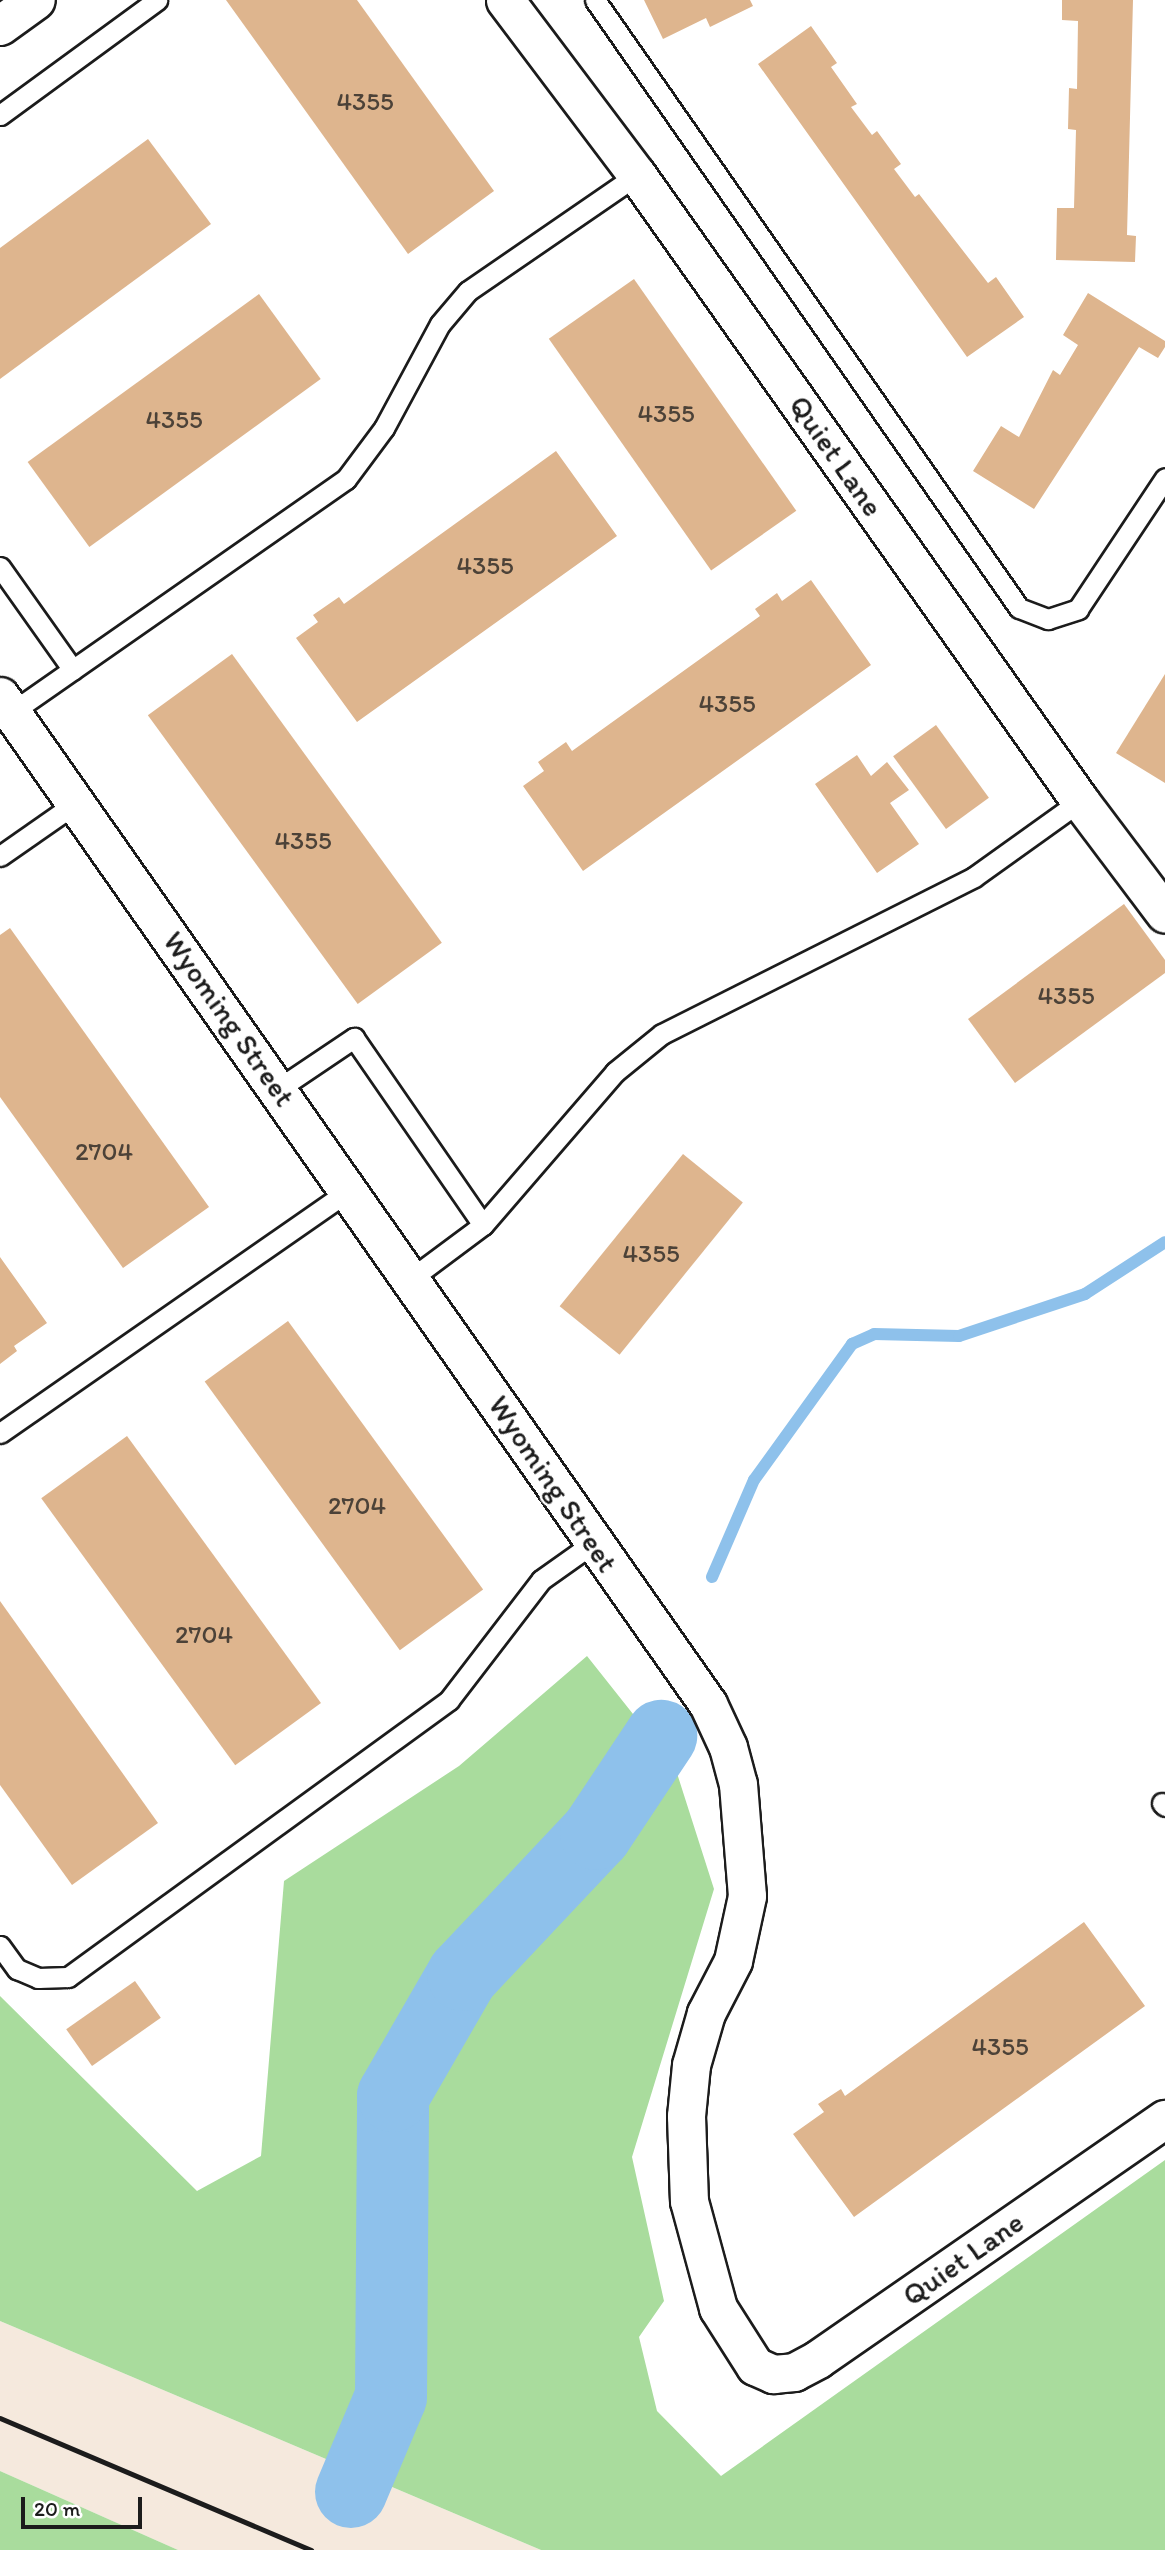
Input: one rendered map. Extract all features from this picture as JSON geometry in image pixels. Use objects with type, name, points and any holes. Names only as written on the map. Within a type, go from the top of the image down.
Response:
[{"type":"main road","points":[[0,26],[36,0]]},
{"type":"street","name":"Quiet Lane","points":[[505,0],[637,175],[1080,801],[1165,914]]},
{"type":"street","name":"Wyoming Street","points":[[6,704],[412,1278],[593,1543],[708,1704],[728,1747],[738,1784],[748,1864],[743,1934],[706,2013],[691,2065],[686,2116],[689,2201],[698,2250],[718,2308],[755,2366]]},
{"type":"street","name":"Quiet Lane","points":[[755,2366],[773,2374],[794,2372],[818,2359],[1165,2119]]},
{"type":"lane","points":[[0,115],[157,0]]},
{"type":"lane","points":[[595,0],[1019,608],[1048,619],[1078,609],[1165,478]]},
{"type":"lane","points":[[6,704],[73,670],[346,479],[384,428],[440,324],[468,291],[637,175]]},
{"type":"lane","points":[[0,567],[73,670]]},
{"type":"lane","points":[[412,1278],[483,1225],[615,1072],[662,1034],[974,877],[1080,801]]},
{"type":"lane","points":[[0,856],[76,803]]},
{"type":"lane","points":[[278,1089],[354,1038],[483,1225]]},
{"type":"lane","points":[[0,1433],[350,1190]]},
{"type":"lane","points":[[0,1946],[17,1969],[38,1978],[68,1978],[449,1700],[541,1580],[593,1543]]},
{"type":"shaded area","points":[[0,2321],[541,2550],[178,2550],[0,2471]]},
{"type":"green space","points":[[587,1656],[675,1767],[714,1889],[632,2157],[664,2301],[639,2337],[657,2411],[721,2476],[1165,2160],[1165,2550],[541,2550],[0,2321],[0,1996],[197,2191],[261,2156],[284,1881],[459,1766]]},
{"type":"green space","points":[[0,2471],[178,2550],[0,2550]]},
{"type":"building","points":[[226,0],[357,0],[494,191],[408,254]]},
{"type":"building","points":[[644,0],[750,0],[753,6],[710,27],[706,18],[663,39]]},
{"type":"building","points":[[1062,0],[1133,0],[1127,235],[1136,236],[1135,262],[1056,260],[1057,208],[1074,208],[1076,130],[1068,129],[1069,88],[1077,89],[1078,21],[1062,20]]},
{"type":"building","points":[[811,26],[837,63],[831,67],[857,104],[851,107],[872,135],[877,131],[901,164],[894,169],[915,197],[919,194],[988,283],[996,277],[1024,317],[967,357],[758,64]]},
{"type":"building","points":[[148,139],[211,224],[0,379],[0,248]]},
{"type":"building","points":[[634,279],[796,511],[711,570],[549,339]]},
{"type":"building","points":[[1088,293],[1165,341],[1165,347],[1158,358],[1139,347],[1034,509],[973,471],[1001,426],[1019,437],[1053,370],[1060,375],[1078,345],[1063,335]]},
{"type":"building","points":[[259,294],[321,379],[89,547],[28,462]]},
{"type":"building","points":[[556,451],[617,536],[357,722],[296,638],[318,622],[313,615],[339,597],[344,604]]},
{"type":"building","points":[[811,580],[871,665],[583,871],[523,786],[544,771],[538,762],[566,742],[572,751],[760,616],[755,609],[777,593],[782,601]]},
{"type":"building","points":[[232,654],[442,943],[358,1004],[148,715]]},
{"type":"building","points":[[1165,674],[1165,783],[1116,753]]},
{"type":"building","points":[[936,725],[989,798],[946,829],[893,756]]},
{"type":"building","points":[[857,755],[871,776],[887,762],[909,790],[890,803],[919,844],[877,873],[815,784]]},
{"type":"building","points":[[1124,904],[1165,960],[1165,973],[1015,1083],[968,1019]]},
{"type":"building","points":[[10,928],[209,1207],[123,1268],[0,1097],[0,935]]},
{"type":"building","points":[[683,1154],[743,1202],[619,1355],[560,1306]]},
{"type":"building","points":[[0,1257],[47,1323],[14,1346],[17,1351],[0,1364]]},
{"type":"building","points":[[288,1321],[483,1590],[400,1650],[205,1382]]},
{"type":"building","points":[[127,1436],[321,1703],[235,1765],[41,1498]]},
{"type":"building","points":[[0,1601],[158,1823],[72,1885],[0,1785]]},
{"type":"building","points":[[1084,1922],[1145,2006],[854,2217],[793,2134],[824,2112],[818,2104],[841,2089],[845,2096]]},
{"type":"building","points":[[135,1981],[161,2018],[92,2066],[66,2029]]},
{"type":"waterway","points":[[712,1577],[754,1480],[852,1344],[874,1334],[959,1336],[1085,1294],[1165,1242]]},
{"type":"waterway","points":[[351,2492],[391,2397],[393,2096],[463,1975],[596,1834],[661,1736]]},
{"type":"railway","points":[[0,2418],[311,2550]]}]
